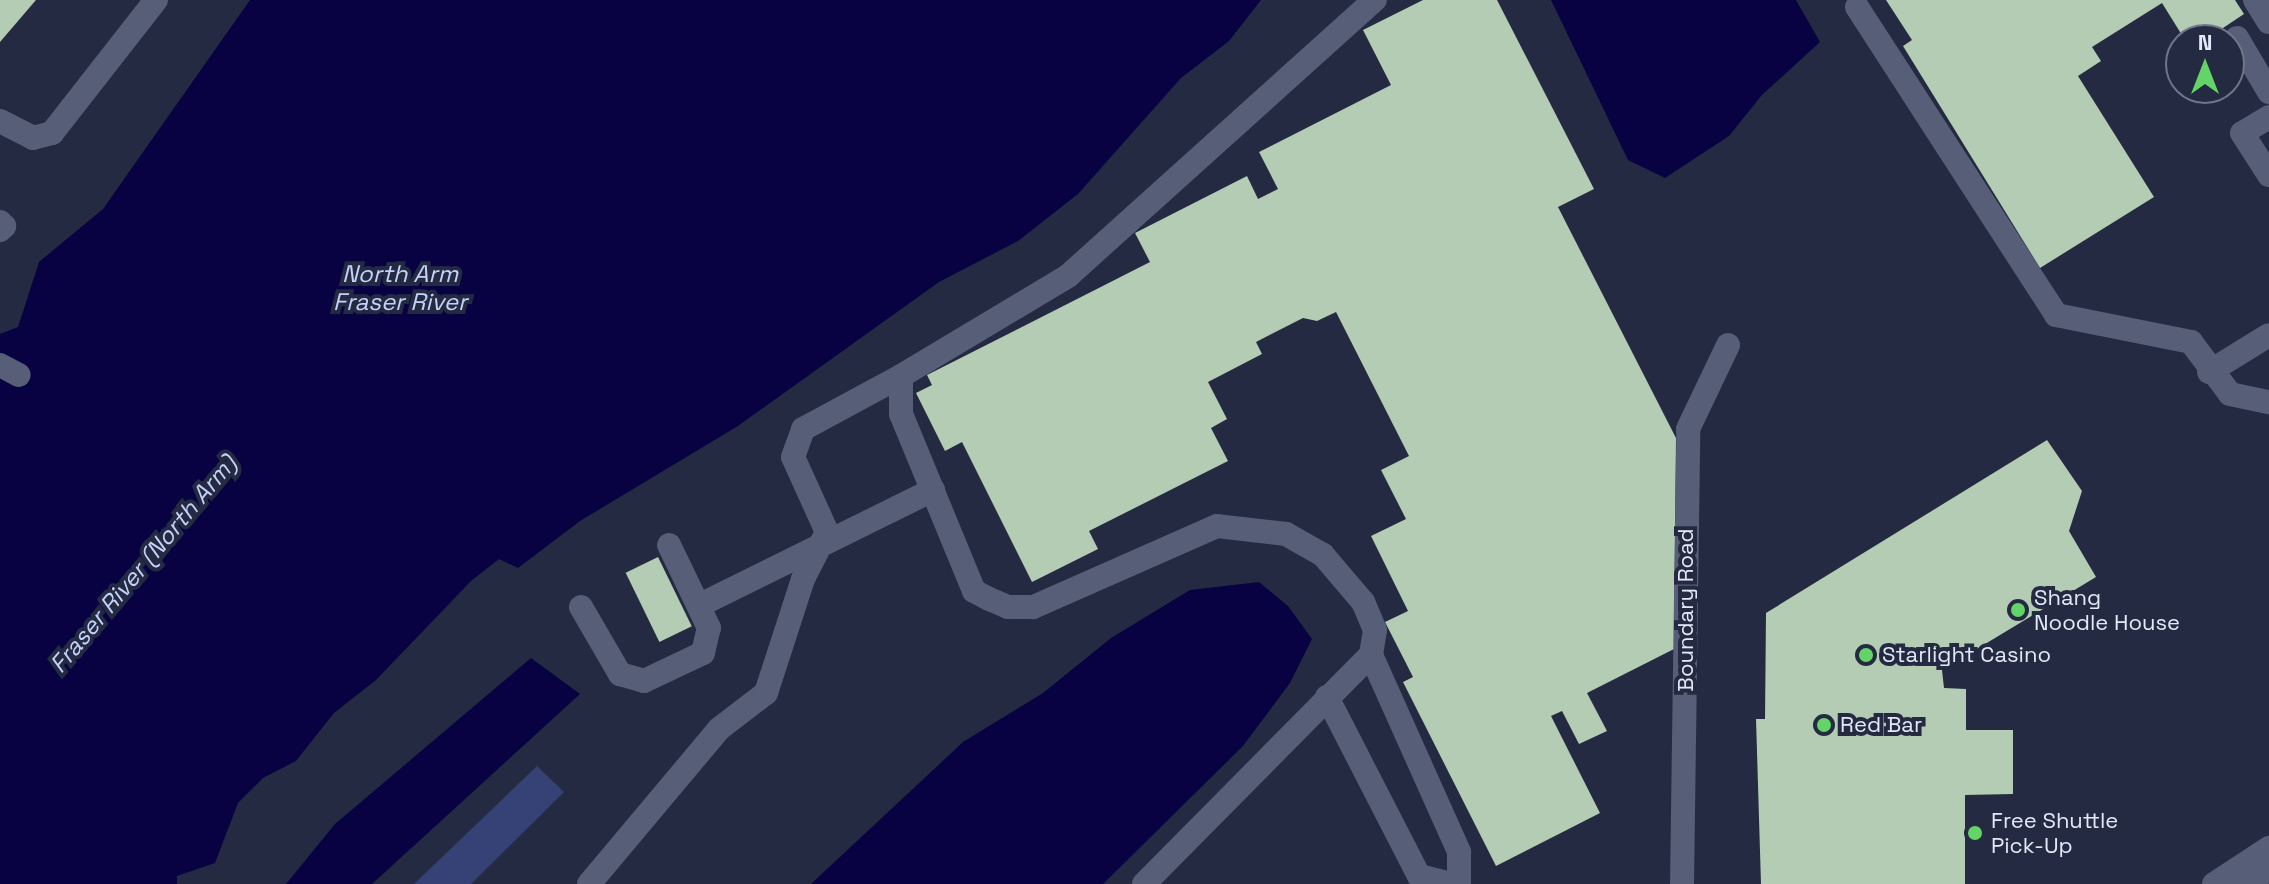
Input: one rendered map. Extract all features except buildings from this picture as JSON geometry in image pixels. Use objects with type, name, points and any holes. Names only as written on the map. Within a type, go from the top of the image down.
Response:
[{"type":"street","points":[[0,121],[33,138],[52,133],[156,0]]},
{"type":"street","points":[[589,884],[719,729],[766,693],[803,579],[827,532],[793,457],[803,429],[901,376],[1068,276],[1375,0]]},
{"type":"street","points":[[2255,0],[2269,22]]},
{"type":"street","points":[[1857,7],[2056,315],[2191,342],[2209,372],[2230,394],[2269,402]]},
{"type":"street","points":[[2245,52],[2269,92]]},
{"type":"street","points":[[2269,117],[2242,133],[2269,175]]},
{"type":"street","points":[[0,222],[4,226],[0,230]]},
{"type":"street","points":[[2209,372],[2269,335]]},
{"type":"street","name":"Boundary Road","points":[[1682,884],[1688,429],[1728,345]]},
{"type":"street","points":[[901,376],[901,414],[974,591],[1008,607],[1033,607],[1217,526],[1253,527],[1286,534],[1323,555],[1350,580],[1375,630],[1371,655],[1459,852],[1459,884]]},
{"type":"street","points":[[700,605],[933,490]]},
{"type":"street","points":[[581,607],[620,674],[644,681],[703,653],[709,628],[669,545]]},
{"type":"street","points":[[1144,884],[1371,655]]},
{"type":"street","points":[[1327,697],[1419,876],[1452,884]]},
{"type":"street","points":[[2214,884],[2269,848]]},
{"type":"street","points":[[2246,884],[2269,869]]},
{"type":"shaded area","points":[[537,766],[564,792],[471,884],[414,884]]},
{"type":"water","name":"North Arm Fraser River","points":[[250,0],[1261,0],[1229,41],[1181,78],[1078,194],[1018,241],[939,282],[738,426],[580,521],[518,568],[499,559],[471,581],[376,680],[334,713],[296,761],[263,778],[238,803],[215,863],[177,876],[177,884],[0,884],[0,334],[18,327],[39,262],[103,209]]},
{"type":"water","points":[[1551,0],[1796,0],[1820,42],[1762,95],[1729,136],[1665,178],[1628,160]]},
{"type":"water","points":[[1259,582],[1288,606],[1312,639],[1290,683],[1243,746],[1103,884],[811,884],[963,742],[1043,693],[1111,638],[1190,590]]},
{"type":"water","points":[[531,658],[580,694],[372,884],[286,884],[335,824]]},
{"type":"place","name":"Shang Noodle House","points":[[2018,610]]},
{"type":"place","name":"Starlight Casino","points":[[1866,655]]},
{"type":"place","name":"Red Bar","points":[[1824,725]]},
{"type":"place","name":"Free Shuttle Pick-Up","points":[[1975,833]]},
{"type":"water label","name":"Fraser River (North Arm)","points":[[143,564]]}]
